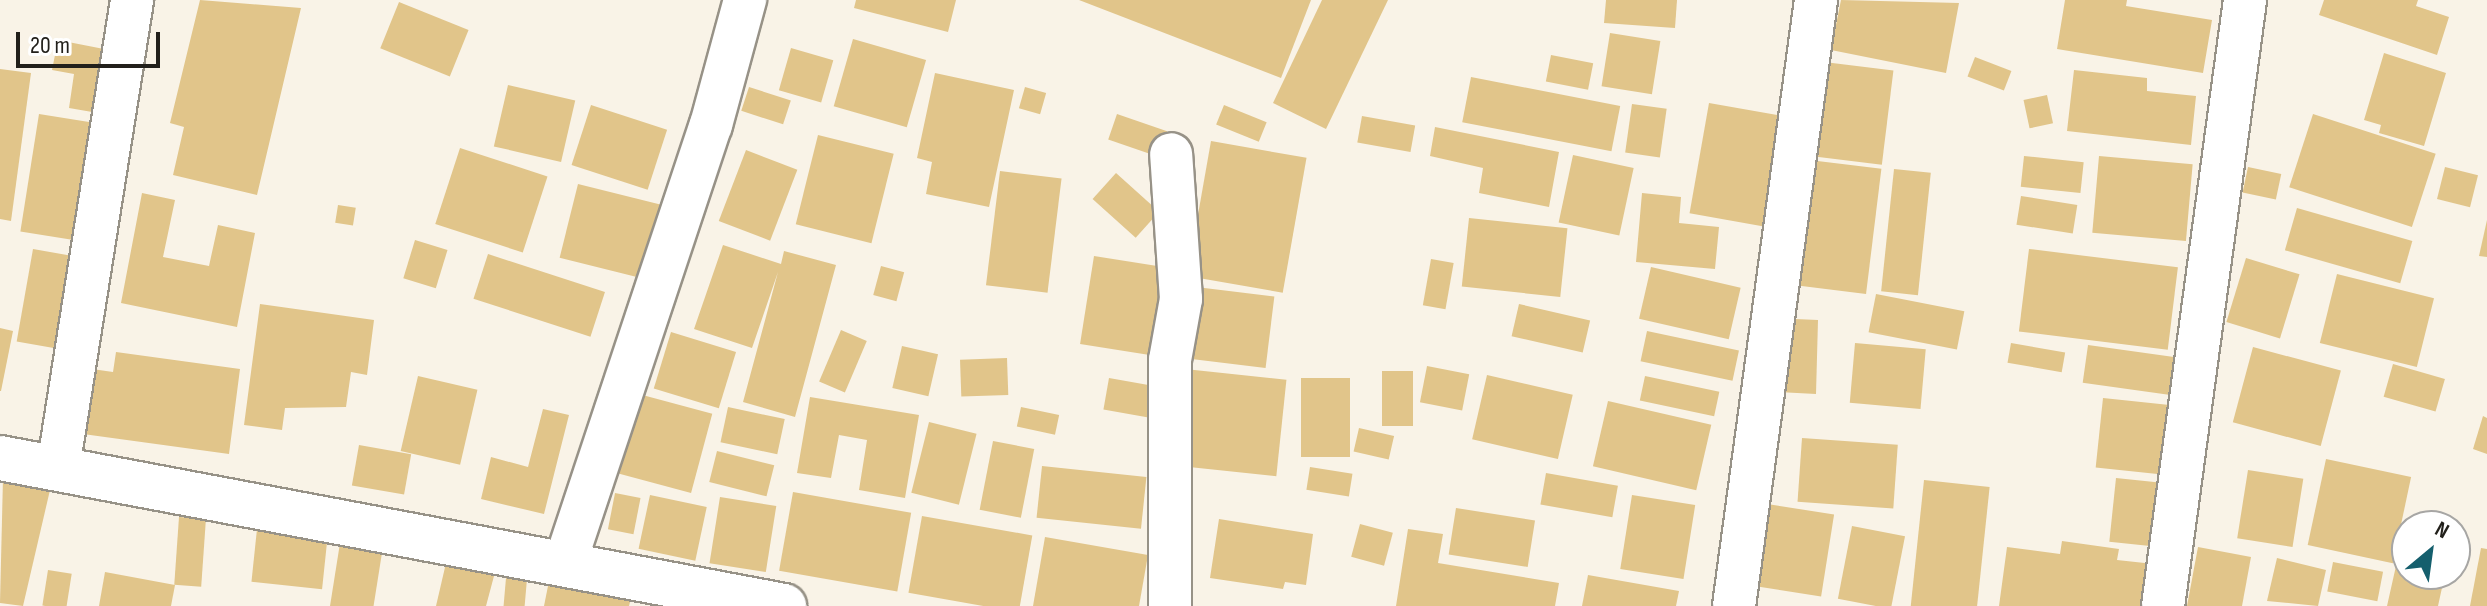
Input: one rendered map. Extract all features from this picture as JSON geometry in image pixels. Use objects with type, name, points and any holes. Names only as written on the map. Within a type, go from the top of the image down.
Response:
[{"type":"street","points":[[58,468],[132,0]]},
{"type":"street","points":[[565,563],[711,125],[745,0]]},
{"type":"street","points":[[1734,606],[1816,0]]},
{"type":"street","points":[[2163,606],[2245,0]]},
{"type":"street","points":[[1170,606],[1170,360],[1181,299],[1171,154]]},
{"type":"street","points":[[0,458],[784,606]]},
{"type":"building","points":[[200,0],[301,8],[257,195],[173,175],[184,127],[170,123]]},
{"type":"building","points":[[856,0],[956,0],[948,32],[854,8]]},
{"type":"building","points":[[1079,0],[1311,0],[1281,78]]},
{"type":"building","points":[[1322,0],[1388,0],[1326,129],[1273,103]]},
{"type":"building","points":[[1606,0],[1677,0],[1675,28],[1604,23]]},
{"type":"building","points":[[1841,0],[1959,3],[1946,73],[1831,50]]},
{"type":"building","points":[[2065,0],[2127,0],[2126,6],[2212,20],[2203,73],[2057,49]]},
{"type":"building","points":[[2324,0],[2418,0],[2416,6],[2449,17],[2437,55],[2319,15]]},
{"type":"building","points":[[399,2],[469,30],[450,76],[380,48]]},
{"type":"building","points":[[1610,33],[1660,41],[1652,94],[1602,86]]},
{"type":"building","points":[[853,39],[926,60],[907,127],[834,106]]},
{"type":"building","points":[[58,40],[109,50],[98,113],[69,108],[74,74],[52,70]]},
{"type":"building","points":[[791,48],[833,60],[821,102],[779,90]]},
{"type":"building","points":[[2384,53],[2446,73],[2424,146],[2379,133],[2381,125],[2364,120]]},
{"type":"building","points":[[1551,55],[1593,63],[1588,90],[1546,82]]},
{"type":"building","points":[[1975,57],[2011,71],[2004,91],[1967,77]]},
{"type":"building","points":[[1816,61],[1893,71],[1882,165],[1804,155]]},
{"type":"building","points":[[0,69],[31,73],[11,221],[0,219]]},
{"type":"building","points":[[2074,70],[2147,78],[2147,91],[2196,96],[2191,145],[2067,131]]},
{"type":"building","points":[[935,73],[1014,90],[989,207],[926,194],[932,162],[917,158]]},
{"type":"building","points":[[1471,77],[1620,106],[1611,151],[1462,122]]},
{"type":"building","points":[[508,85],[575,101],[561,162],[494,146]]},
{"type":"building","points":[[749,87],[791,101],[783,124],[741,111]]},
{"type":"building","points":[[1025,87],[1046,93],[1040,114],[1019,108]]},
{"type":"building","points":[[2047,95],[2053,123],[2030,128],[2024,100]]},
{"type":"building","points":[[1709,103],[1792,118],[1772,228],[1690,213]]},
{"type":"building","points":[[1632,104],[1667,109],[1660,157],[1625,153]]},
{"type":"building","points":[[591,105],[667,130],[648,190],[572,165]]},
{"type":"building","points":[[1224,105],[1267,122],[1259,142],[1216,124]]},
{"type":"building","points":[[39,114],[95,123],[77,240],[20,232]]},
{"type":"building","points":[[1117,114],[1167,131],[1158,157],[1108,140]]},
{"type":"building","points":[[2313,114],[2436,154],[2412,227],[2289,187]]},
{"type":"building","points":[[1362,116],[1415,125],[1410,152],[1357,143]]},
{"type":"building","points":[[1435,127],[1559,152],[1549,207],[1479,193],[1483,168],[1430,156]]},
{"type":"building","points":[[818,135],[894,154],[871,243],[796,224]]},
{"type":"building","points":[[1211,141],[1307,158],[1283,293],[1187,276]]},
{"type":"building","points":[[460,148],[547,176],[523,253],[435,224]]},
{"type":"building","points":[[746,150],[797,170],[770,241],[719,221]]},
{"type":"building","points":[[1573,155],[1634,168],[1619,235],[1559,222]]},
{"type":"building","points":[[2024,156],[2084,162],[2080,193],[2021,187]]},
{"type":"building","points":[[2099,156],[2193,164],[2186,241],[2092,233]]},
{"type":"building","points":[[1801,159],[1881,169],[1866,294],[1786,284]]},
{"type":"building","points":[[2248,167],[2281,174],[2276,200],[2243,192]]},
{"type":"building","points":[[2445,167],[2478,175],[2470,207],[2437,199]]},
{"type":"building","points":[[1894,169],[1931,173],[1918,295],[1881,291]]},
{"type":"building","points":[[1000,171],[1062,179],[1048,293],[986,285]]},
{"type":"building","points":[[1116,173],[1159,212],[1136,238],[1093,199]]},
{"type":"building","points":[[578,184],[667,206],[649,280],[560,258]]},
{"type":"building","points":[[142,193],[175,200],[163,257],[209,266],[218,225],[255,233],[237,327],[121,303]]},
{"type":"building","points":[[1642,193],[1681,197],[1679,223],[1719,227],[1715,269],[1636,262]]},
{"type":"building","points":[[2021,196],[2077,205],[2073,234],[2016,225]]},
{"type":"building","points":[[338,205],[356,208],[353,226],[335,223]]},
{"type":"building","points":[[2297,208],[2412,241],[2400,283],[2285,250]]},
{"type":"building","points":[[1469,218],[1567,228],[1560,297],[1462,287]]},
{"type":"building","points":[[2487,220],[2487,257],[2479,256]]},
{"type":"building","points":[[415,240],[448,250],[436,288],[403,278]]},
{"type":"building","points":[[723,245],[781,264],[784,251],[836,265],[795,417],[743,402],[778,272],[752,348],[694,329]]},
{"type":"building","points":[[33,249],[84,258],[68,351],[17,342]]},
{"type":"building","points":[[2029,249],[2178,267],[2168,350],[2019,331]]},
{"type":"building","points":[[488,254],[605,292],[590,337],[473,299]]},
{"type":"building","points":[[1094,256],[1173,269],[1159,356],[1080,344]]},
{"type":"building","points":[[2246,258],[2300,274],[2280,338],[2226,322]]},
{"type":"building","points":[[1431,259],[1454,263],[1445,309],[1423,305]]},
{"type":"building","points":[[881,266],[904,272],[896,301],[873,295]]},
{"type":"building","points":[[1651,267],[1741,288],[1729,339],[1639,319]]},
{"type":"building","points":[[2337,274],[2434,298],[2417,367],[2320,343]]},
{"type":"building","points":[[1188,286],[1274,297],[1266,368],[1179,357]]},
{"type":"building","points":[[1876,294],[1964,311],[1957,349],[1869,332]]},
{"type":"building","points":[[260,304],[374,320],[367,375],[351,372],[346,407],[285,408],[282,430],[244,425]]},
{"type":"building","points":[[1519,304],[1590,320],[1583,353],[1512,336]]},
{"type":"building","points":[[1774,318],[1818,320],[1816,394],[1778,392]]},
{"type":"building","points":[[0,328],[13,331],[1,391],[0,391]]},
{"type":"building","points":[[841,330],[867,341],[845,392],[819,382]]},
{"type":"building","points":[[1647,331],[1739,351],[1733,381],[1641,361]]},
{"type":"building","points":[[671,332],[736,352],[719,408],[654,388]]},
{"type":"building","points":[[1855,343],[1926,349],[1921,409],[1850,403]]},
{"type":"building","points":[[2011,343],[2065,353],[2062,372],[2008,363]]},
{"type":"building","points":[[2088,345],[2181,358],[2176,396],[2083,383]]},
{"type":"building","points":[[902,346],[938,354],[928,396],[892,388]]},
{"type":"building","points":[[2253,347],[2341,371],[2321,446],[2233,422]]},
{"type":"building","points":[[116,352],[240,369],[229,454],[83,434],[92,369],[113,372]]},
{"type":"building","points":[[1007,358],[1008,395],[961,397],[960,360]]},
{"type":"building","points":[[2393,364],[2445,379],[2436,412],[2384,397]]},
{"type":"building","points":[[1427,366],[1469,374],[1462,411],[1420,402]]},
{"type":"building","points":[[1185,369],[1286,380],[1276,476],[1175,465]]},
{"type":"building","points":[[1382,371],[1413,371],[1413,426],[1382,426]]},
{"type":"building","points":[[1487,375],[1573,395],[1558,459],[1472,439]]},
{"type":"building","points":[[418,376],[477,390],[460,465],[401,451]]},
{"type":"building","points":[[1645,376],[1719,392],[1714,416],[1640,400]]},
{"type":"building","points":[[1109,378],[1158,387],[1153,418],[1103,410]]},
{"type":"building","points":[[1301,378],[1350,378],[1350,457],[1301,457]]},
{"type":"building","points":[[635,393],[712,414],[691,493],[614,472]]},
{"type":"building","points":[[810,397],[919,415],[905,498],[859,490],[867,440],[839,435],[831,478],[797,473]]},
{"type":"building","points":[[2103,398],[2177,406],[2169,475],[2096,468]]},
{"type":"building","points":[[1608,401],[1711,425],[1696,490],[1593,466]]},
{"type":"building","points":[[728,407],[785,419],[777,454],[721,442]]},
{"type":"building","points":[[1021,407],[1059,415],[1055,435],[1017,427]]},
{"type":"building","points":[[543,409],[569,415],[544,514],[481,499],[491,457],[528,467]]},
{"type":"building","points":[[2483,416],[2487,418],[2487,454],[2473,449]]},
{"type":"building","points":[[929,422],[977,434],[959,505],[911,493]]},
{"type":"building","points":[[1359,428],[1394,436],[1389,459],[1354,451]]},
{"type":"building","points":[[1802,438],[1898,445],[1893,509],[1798,502]]},
{"type":"building","points":[[993,441],[1034,449],[1021,518],[980,510]]},
{"type":"building","points":[[359,445],[411,454],[404,495],[352,485]]},
{"type":"building","points":[[717,451],[774,465],[767,496],[709,482]]},
{"type":"building","points":[[2326,459],[2411,477],[2404,510],[2391,510],[2391,563],[2308,545]]},
{"type":"building","points":[[1042,466],[1146,477],[1141,529],[1037,518]]},
{"type":"building","points":[[1310,467],[1352,474],[1349,496],[1306,490]]},
{"type":"building","points":[[2248,470],[2303,479],[2293,547],[2237,538]]},
{"type":"building","points":[[1546,473],[1618,486],[1612,517],[1540,505]]},
{"type":"building","points":[[3,478],[50,490],[23,606],[0,603]]},
{"type":"building","points":[[2116,478],[2169,484],[2162,547],[2109,542]]},
{"type":"building","points":[[1924,480],[1990,487],[1977,606],[1911,606]]},
{"type":"building","points":[[793,492],[911,513],[897,592],[779,571]]},
{"type":"building","points":[[615,493],[641,498],[633,534],[608,529]]},
{"type":"building","points":[[650,495],[707,507],[695,561],[639,549]]},
{"type":"building","points":[[1632,495],[1695,505],[1683,579],[1620,569]]},
{"type":"building","points":[[720,497],[776,506],[766,572],[710,563]]},
{"type":"building","points":[[1761,503],[1834,515],[1821,597],[1748,585]]},
{"type":"building","points":[[1456,508],[1535,521],[1528,567],[1449,554]]},
{"type":"building","points":[[922,516],[1032,535],[1020,606],[983,606],[908,593]]},
{"type":"building","points":[[179,517],[206,519],[201,587],[174,585]]},
{"type":"building","points":[[1219,519],[1313,534],[1306,585],[1285,582],[1283,589],[1210,578]]},
{"type":"building","points":[[1360,524],[1393,533],[1384,566],[1351,557]]},
{"type":"building","points":[[1852,526],[1905,536],[1891,606],[1838,599]]},
{"type":"building","points":[[257,529],[328,536],[322,589],[251,582]]},
{"type":"building","points":[[1408,529],[1443,534],[1438,563],[1559,583],[1555,606],[1396,606]]},
{"type":"building","points":[[1045,537],[1148,555],[1139,606],[1033,606]]},
{"type":"building","points":[[2062,541],[2119,549],[2117,560],[2154,564],[2149,606],[1999,606],[2007,547],[2060,554]]},
{"type":"building","points":[[340,543],[382,550],[374,606],[330,606]]},
{"type":"building","points":[[2198,547],[2251,557],[2242,606],[2187,606]]},
{"type":"building","points":[[2481,548],[2487,549],[2487,606],[2470,606]]},
{"type":"building","points":[[2277,558],[2326,570],[2318,606],[2267,601]]},
{"type":"building","points":[[2333,562],[2383,572],[2377,601],[2327,591]]},
{"type":"building","points":[[446,563],[494,576],[486,606],[436,606]]},
{"type":"building","points":[[48,570],[72,574],[67,606],[42,606]]},
{"type":"building","points":[[105,572],[175,585],[171,606],[99,606]]},
{"type":"building","points":[[1588,575],[1679,591],[1676,606],[1582,606]]},
{"type":"building","points":[[506,578],[527,580],[525,606],[504,606]]},
{"type":"building","points":[[549,581],[631,598],[629,606],[544,606]]},
{"type":"building","points":[[2391,588],[2442,590],[2438,606],[2387,606]]}]
